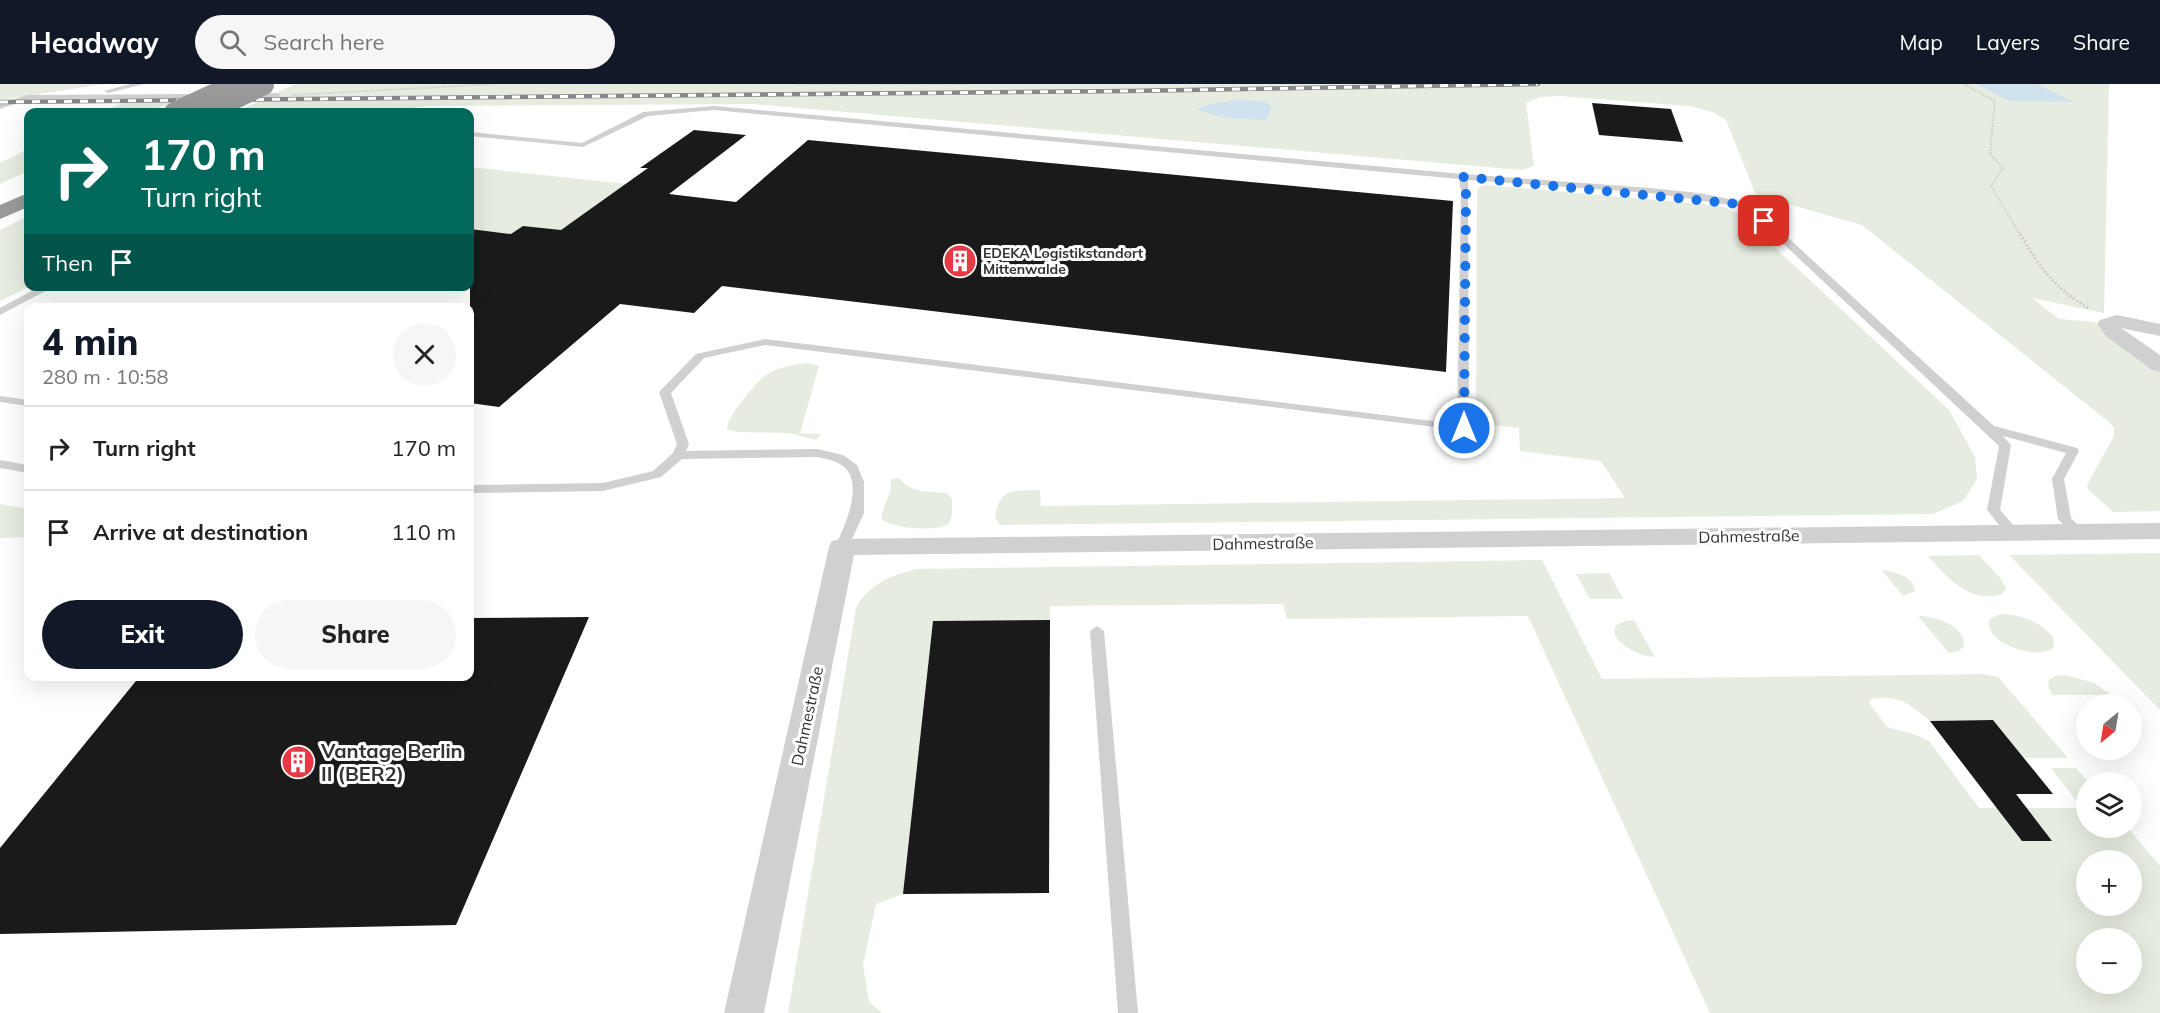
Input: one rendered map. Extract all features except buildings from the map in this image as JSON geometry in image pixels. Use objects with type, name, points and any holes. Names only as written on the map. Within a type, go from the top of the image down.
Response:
[{"type":"highway","points":[[183,108],[234,84]]},
{"type":"highway","points":[[216,108],[268,88]]},
{"type":"highway","points":[[0,195],[24,184]]},
{"type":"highway","points":[[0,213],[24,201]]},
{"type":"street","points":[[2160,330],[2114,322],[2108,324],[2113,332],[2160,365]]},
{"type":"street","name":"Dahmestraße","points":[[744,1013],[842,547],[2160,531]]},
{"type":"lane","points":[[74,97],[140,84]]},
{"type":"lane","points":[[143,97],[153,87]]},
{"type":"lane","points":[[0,107],[27,97],[143,97],[268,88]]},
{"type":"lane","points":[[474,134],[583,145],[646,114],[714,108],[1747,205],[2005,445],[1994,510],[2013,533]]},
{"type":"lane","points":[[474,489],[603,487],[657,474],[679,455],[683,444],[665,392],[700,356],[765,342],[1464,428],[1466,191],[1463,177]]},
{"type":"lane","points":[[0,312],[40,291]]},
{"type":"lane","points":[[0,399],[24,402]]},
{"type":"lane","points":[[1990,429],[2073,451],[2058,478],[2065,519],[2078,532]]},
{"type":"lane","points":[[679,455],[817,453],[838,458],[853,468],[858,482],[857,513],[842,547]]},
{"type":"lane","points":[[0,464],[24,467]]},
{"type":"lane","points":[[1097,631],[1128,1013]]},
{"type":"path","points":[[268,88],[351,94],[496,84]]},
{"type":"path","points":[[796,84],[968,84]]},
{"type":"path","points":[[1964,84],[1995,101],[1990,153],[2003,168],[1991,186],[2044,273],[2073,298],[2114,322]]},
{"type":"shaded area","points":[[0,84],[105,84],[0,100]]},
{"type":"shaded area","points":[[295,84],[2109,84],[2104,313],[2032,298],[2059,319],[2095,322],[2101,330],[2160,372],[2160,511],[2113,512],[2088,489],[2087,485],[2114,436],[2114,428],[2110,423],[1862,225],[1756,195],[1726,120],[1712,112],[1689,106],[1560,96],[1540,97],[1526,103],[1534,166],[1522,170],[753,104],[245,108]]},
{"type":"shaded area","points":[[123,103],[170,103],[158,108],[111,108]]},
{"type":"shaded area","points":[[24,151],[24,173],[0,184],[0,163]]},
{"type":"shaded area","points":[[474,167],[626,184],[561,230],[523,226],[511,234],[474,229]]},
{"type":"shaded area","points":[[1481,186],[1703,204],[1724,207],[1738,213],[1949,410],[1975,457],[1977,479],[1963,501],[1933,514],[1000,525],[995,518],[997,508],[1004,496],[1022,490],[1040,490],[1041,506],[1625,498],[1601,461],[1520,451],[1519,428],[1476,423],[1477,191]]},
{"type":"shaded area","points":[[24,218],[24,289],[0,301],[0,230]]},
{"type":"shaded area","points":[[807,363],[819,366],[800,433],[821,434],[816,440],[789,433],[737,432],[727,429],[742,400],[766,375],[780,368]]},
{"type":"shaded area","points":[[899,478],[915,489],[947,493],[952,499],[952,515],[949,523],[927,529],[897,525],[883,520],[881,515],[891,489],[891,479]]},
{"type":"shaded area","points":[[0,504],[24,508],[24,537],[0,538]]},
{"type":"shaded area","points":[[2160,553],[2160,710],[2009,555]]},
{"type":"shaded area","points":[[1979,555],[2001,579],[2006,589],[2002,594],[1990,596],[1969,592],[1951,580],[1928,556]]},
{"type":"shaded area","points":[[1542,560],[1602,679],[1984,674],[1998,677],[2068,758],[2024,758],[1993,720],[1930,721],[1910,705],[1897,699],[1871,699],[1869,703],[1887,727],[1929,741],[1979,808],[2076,808],[2076,838],[2136,838],[2160,866],[2160,1013],[1710,1013],[1528,616],[1287,619],[1283,604],[1050,606],[1050,620],[933,621],[903,894],[876,904],[863,965],[869,1002],[882,1013],[788,1013],[856,608],[874,587],[897,575],[916,569]]},
{"type":"shaded area","points":[[1882,570],[1908,578],[1915,591],[1903,596]]},
{"type":"shaded area","points":[[1609,573],[1623,599],[1590,599],[1576,574]]},
{"type":"shaded area","points":[[2000,614],[2022,617],[2036,623],[2053,637],[2054,647],[2036,652],[2014,648],[2003,643],[1990,628],[1989,620]]},
{"type":"shaded area","points":[[1918,616],[1948,623],[1960,632],[1964,646],[1959,651],[1949,653]]},
{"type":"shaded area","points":[[1634,620],[1655,657],[1634,651],[1618,639],[1615,627],[1622,622]]},
{"type":"shaded area","points":[[2066,675],[2094,683],[2110,694],[2053,695],[2048,687],[2049,680],[2055,676]]},
{"type":"shaded area","points":[[2051,768],[2076,768],[2079,772],[2076,772],[2076,800]]},
{"type":"water","points":[[1976,84],[2037,84],[2074,102],[2009,101]]},
{"type":"water","points":[[1239,99],[1267,102],[1272,107],[1266,120],[1225,118],[1198,110],[1201,106]]},
{"type":"railway","points":[[0,102],[1129,91],[1538,84]]},
{"type":"place","name":"EDEKA Logistikstandort Mittenwalde","points":[[960,261]]},
{"type":"place","name":"Vantage Berlin II (BER2)","points":[[298,762]]},
{"type":"route","points":[[1464,428],[1466,191],[1463,177],[1747,205],[1764,221]]}]
